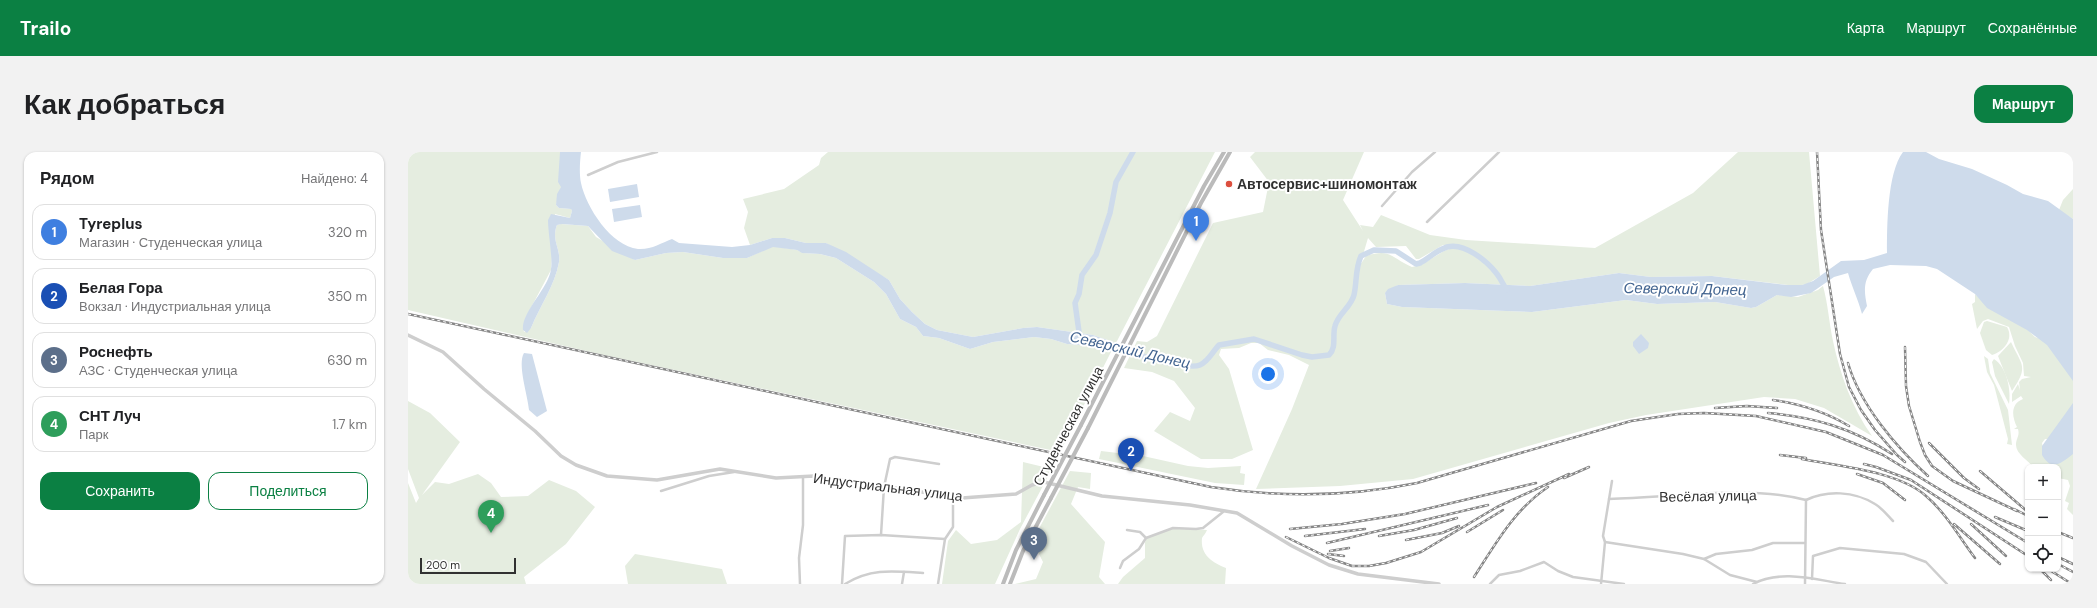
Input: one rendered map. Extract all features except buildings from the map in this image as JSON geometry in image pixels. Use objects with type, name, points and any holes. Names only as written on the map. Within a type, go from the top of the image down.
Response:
[{"type":"main road","name":"Студенческая улица","points":[[1002,584],[1016,550],[1044,495],[1204,186],[1224,152]]},
{"type":"main road","name":"Студенческая улица","points":[[1010,583],[1022,551],[1088,428],[1201,202],[1230,152]]},
{"type":"street","points":[[588,175],[618,162],[657,152]]},
{"type":"street","points":[[1382,206],[1412,172],[1435,152]]},
{"type":"street","points":[[1428,222],[1499,152]]},
{"type":"street","name":"Индустриальная улица","points":[[408,335],[443,352],[484,389],[535,431],[561,456],[576,465],[607,476],[657,480],[720,469],[776,478],[814,476],[953,497],[1016,494],[1044,482],[1102,496],[1190,505],[1223,512],[1237,513],[1292,546],[1329,565],[1347,571],[1439,584]]},
{"type":"street","points":[[881,535],[884,487],[890,459],[895,457],[939,464]]},
{"type":"street","points":[[662,491],[709,476],[735,472]]},
{"type":"street","points":[[800,584],[799,558],[803,526],[803,476]]},
{"type":"street","points":[[1601,583],[1605,542],[1603,536],[1612,481]]},
{"type":"street","name":"Весёлая улица","points":[[1609,499],[1718,493],[1789,496],[1806,500]]},
{"type":"street","points":[[1805,584],[1806,500],[1828,493],[1854,495],[1876,504],[1893,521]]},
{"type":"street","points":[[938,584],[945,539],[953,527],[953,497]]},
{"type":"street","points":[[1120,568],[1123,561],[1139,549],[1146,538],[1173,528],[1203,528],[1223,512]]},
{"type":"street","points":[[1127,530],[1140,532],[1146,538]]},
{"type":"street","points":[[844,584],[845,536],[881,535],[945,539]]},
{"type":"street","points":[[1605,542],[1683,554],[1704,559],[1730,575],[1757,582]]},
{"type":"street","points":[[1704,559],[1716,554],[1752,550],[1773,543],[1805,542]]},
{"type":"street","points":[[1812,579],[1813,556],[1840,548],[1904,554],[1926,562],[1944,579],[1947,584]]},
{"type":"street","points":[[1490,584],[1499,575],[1520,571],[1544,562],[1558,571],[1573,577],[1601,583],[1624,584]]},
{"type":"street","points":[[844,584],[856,577],[872,572],[923,573]]},
{"type":"street","points":[[902,584],[904,572]]},
{"type":"street","points":[[1753,584],[1773,577],[1805,578],[1845,584]]},
{"type":"street","points":[[1493,580],[1494,584]]},
{"type":"shaded area","points":[[408,152],[560,152],[561,187],[556,205],[559,208],[571,209],[572,211],[570,218],[555,214],[551,270],[526,317],[523,327],[524,332],[531,328],[557,271],[559,253],[555,230],[557,225],[561,224],[588,226],[596,237],[635,260],[666,253],[683,252],[723,258],[747,258],[773,246],[797,250],[803,253],[820,254],[836,258],[874,282],[886,294],[900,319],[916,327],[923,336],[939,338],[970,349],[993,342],[1034,337],[1051,339],[1067,344],[1082,345],[1111,352],[1060,452],[604,355],[408,310]]},
{"type":"shaded area","points":[[828,152],[1215,152],[1116,343],[1093,335],[1037,327],[973,337],[937,330],[925,324],[912,312],[900,299],[889,280],[826,243],[806,243],[785,238],[772,238],[750,245],[744,228],[748,212],[743,199],[784,189],[819,165],[821,158]]},
{"type":"shaded area","points":[[1255,152],[1364,152],[1343,200],[1363,231],[1360,225],[1373,227],[1381,215],[1430,235],[1466,240],[1595,248],[1693,193],[1738,152],[1809,152],[1820,276],[1807,284],[1796,286],[1712,276],[1651,277],[1619,273],[1530,286],[1465,283],[1398,285],[1385,293],[1387,304],[1402,307],[1532,312],[1626,300],[1657,304],[1715,302],[1751,308],[1756,307],[1777,295],[1798,297],[1818,290],[1823,286],[1839,366],[1858,414],[1872,436],[1824,408],[1795,399],[1764,397],[1646,415],[1609,423],[1413,479],[1340,486],[1256,489],[1292,409],[1309,365],[1289,355],[1268,350],[1259,343],[1251,343],[1239,348],[1221,349],[1219,355],[1229,369],[1253,450],[1232,459],[1201,459],[1154,431],[1170,412],[1190,421],[1195,408],[1174,381],[1152,372],[1124,368],[1137,341],[1147,342],[1157,336],[1213,223],[1263,212],[1269,182],[1250,157]],"holes":[[[1368,238],[1376,247],[1406,246],[1416,259],[1419,259],[1443,245],[1460,245],[1444,251],[1421,265],[1412,267],[1390,255],[1381,253],[1366,256],[1360,265]]]},
{"type":"shaded area","points":[[2073,189],[2073,219],[2059,210],[2063,200]]},
{"type":"shaded area","points":[[1975,294],[1985,304],[2027,329],[2035,337],[2047,341],[2073,377],[2073,407],[2048,439],[2045,439],[2042,443],[2043,448],[2073,451],[2073,515],[2067,509],[2069,503],[2065,501],[2070,486],[2068,480],[2061,479],[2061,464],[2030,464],[2018,451],[2016,443],[2018,429],[2014,429],[2017,427],[2013,411],[2016,404],[2023,399],[2021,396],[2012,402],[2012,394],[2018,384],[2020,390],[2019,382],[2022,379],[2031,377],[2024,376],[2023,363],[2015,346],[2009,327],[1988,319],[1983,321],[1977,329],[1972,304],[1975,302]]},
{"type":"shaded area","points":[[1987,321],[2007,327],[2009,331],[2007,344],[2000,351],[1992,355],[1986,350],[1980,333],[1984,322]]},
{"type":"shaded area","points":[[2011,342],[2022,366],[2021,376],[2012,391],[1998,356]]},
{"type":"shaded area","points":[[1984,356],[1988,359],[1990,373],[2008,410],[2012,445],[2007,444],[2008,439],[1994,385],[1987,372]]},
{"type":"shaded area","points":[[1994,359],[2002,367],[2007,379],[2009,386],[2009,404],[1995,376],[1992,362]]},
{"type":"shaded area","points":[[408,401],[430,413],[460,442],[422,495],[435,482],[449,484],[478,474],[491,483],[501,497],[528,496],[549,480],[576,491],[595,507],[566,544],[524,577],[526,584],[408,584],[408,483],[416,503],[419,498],[408,469]]},
{"type":"shaded area","points":[[1101,451],[1143,456],[1188,466],[1208,468],[1241,466],[1240,473],[1245,474],[1244,485],[1215,483],[1099,459]]},
{"type":"shaded area","points":[[1023,462],[1052,469],[1020,529],[995,584],[942,584],[948,541],[956,530],[971,544],[997,540],[1021,522]]},
{"type":"shaded area","points":[[1070,471],[1091,473],[1090,489],[1078,487],[1071,504],[1105,542],[1099,577],[1105,584],[1015,584],[1036,579],[1043,562],[1036,548],[1032,553],[1028,549]]},
{"type":"shaded area","points":[[1174,528],[1207,530],[1202,538],[1203,549],[1208,558],[1216,564],[1226,568],[1225,584],[1118,584],[1123,577],[1145,558],[1145,542],[1147,538]]},
{"type":"shaded area","points":[[635,554],[722,569],[727,584],[628,584],[625,566]]},
{"type":"water","points":[[560,152],[581,152],[580,179],[588,203],[601,224],[609,233],[618,241],[628,246],[643,249],[656,246],[672,239],[679,243],[732,247],[750,245],[772,238],[785,238],[806,243],[826,243],[846,252],[889,280],[900,299],[912,312],[925,324],[937,330],[973,337],[1037,327],[1093,335],[1116,343],[1111,352],[1082,345],[1067,344],[1051,339],[1034,337],[993,342],[970,349],[939,338],[923,336],[916,327],[900,319],[886,294],[874,282],[836,258],[773,247],[747,258],[723,258],[683,252],[666,253],[635,260],[612,251],[588,226],[562,224],[557,225],[555,230],[559,253],[557,271],[535,320],[527,333],[523,330],[526,316],[546,284],[551,269],[548,220],[551,214],[570,218],[572,211],[571,209],[559,208],[556,205],[557,194],[561,187],[558,182]]},
{"type":"water","points":[[1903,152],[1926,152],[1939,159],[1972,169],[2023,194],[2048,201],[2073,219],[2073,381],[2047,345],[2027,330],[1987,308],[1975,294],[1937,269],[1926,266],[1890,265],[1873,269],[1867,278],[1865,286],[1867,306],[1862,314],[1848,273],[1834,277],[1811,293],[1791,297],[1777,295],[1756,307],[1751,308],[1715,302],[1657,304],[1626,300],[1532,312],[1402,307],[1387,304],[1385,293],[1388,289],[1398,285],[1465,283],[1530,286],[1619,273],[1651,277],[1712,276],[1787,285],[1802,285],[1813,281],[1841,261],[1864,260],[1887,253],[1888,215],[1891,186],[1898,161]]},
{"type":"water","points":[[637,184],[639,197],[610,202],[608,189]]},
{"type":"water","points":[[640,205],[642,217],[614,222],[612,209]]},
{"type":"water","points":[[1641,334],[1649,343],[1648,348],[1639,354],[1633,346],[1633,342]]},
{"type":"water","points":[[524,353],[532,354],[547,411],[537,417],[529,410],[522,372],[522,358]]},
{"type":"water","points":[[2073,403],[2073,454],[2061,463],[2051,464],[2042,455],[2042,446]]},
{"type":"waterway","points":[[1080,339],[1075,303],[1079,294],[1082,275],[1096,255],[1110,213],[1116,182],[1133,152]]},
{"type":"waterway","name":"Северский Донец","points":[[1107,345],[1155,360],[1193,366],[1200,365],[1206,361],[1219,345],[1254,339],[1302,355],[1312,357],[1329,355],[1334,345],[1334,330],[1337,322],[1354,295],[1361,256],[1374,250],[1396,251],[1416,264],[1443,248],[1454,246],[1461,247],[1481,258],[1497,274],[1507,290]]},
{"type":"railway","points":[[1817,152],[1821,230],[1840,354],[1849,387],[1861,410],[1875,430],[1905,462]]},
{"type":"railway","points":[[408,314],[1211,487],[1263,493],[1340,493],[1391,488],[1417,483],[1631,421],[1678,414],[1704,413],[1756,416],[1826,432],[1883,455],[2025,541]]},
{"type":"railway","points":[[1905,347],[1906,386],[1909,406],[1920,442],[1925,455],[1932,466],[1953,481],[2017,511]]},
{"type":"railway","points":[[1848,363],[1861,394],[1870,410],[1892,439],[1928,476]]},
{"type":"railway","points":[[1773,400],[1812,409],[1831,416],[1849,426]]},
{"type":"railway","points":[[1715,408],[1747,406],[1777,408]]},
{"type":"railway","points":[[1768,413],[1801,417],[1832,425],[1862,437],[1892,454]]},
{"type":"railway","points":[[1929,443],[1964,478],[1979,489]]},
{"type":"railway","points":[[1780,455],[1806,458]]},
{"type":"railway","points":[[1802,459],[1884,475],[1914,488],[1926,496],[1940,510],[1975,558]]},
{"type":"railway","points":[[1864,464],[1911,480],[2025,554]]},
{"type":"railway","points":[[1564,478],[1589,467]]},
{"type":"railway","points":[[1980,471],[2025,509]]},
{"type":"railway","points":[[1286,537],[1329,558],[1352,566],[1369,566],[1386,563],[1421,552],[1497,507],[1569,474]]},
{"type":"railway","points":[[1857,474],[1883,483],[1905,500]]},
{"type":"railway","points":[[1290,529],[1342,524],[1405,514],[1536,483]]},
{"type":"railway","points":[[1474,577],[1506,528],[1515,517],[1525,506],[1548,487]]},
{"type":"railway","points":[[1327,543],[1488,505]]},
{"type":"railway","points":[[2014,509],[2025,514]]},
{"type":"railway","points":[[1467,532],[1503,510]]},
{"type":"railway","points":[[1995,517],[2025,530]]},
{"type":"railway","points":[[1379,536],[1414,530],[1457,518]]},
{"type":"railway","points":[[1954,524],[2000,564]]},
{"type":"railway","points":[[1971,524],[2006,556]]},
{"type":"railway","points":[[1406,540],[1442,533],[1459,526]]},
{"type":"railway","points":[[1305,536],[1365,529]]},
{"type":"railway","points":[[2061,533],[2073,538]]},
{"type":"railway","points":[[1330,551],[1349,548]]},
{"type":"railway","points":[[1328,554],[1344,556]]},
{"type":"railway","points":[[2061,558],[2073,564]]},
{"type":"railway","points":[[2061,566],[2073,572]]},
{"type":"railway","points":[[2043,572],[2051,580]]},
{"type":"railway","points":[[2053,572],[2072,584]]},
{"type":"place","name":"Автосервис+шиномонтаж","points":[[1229,184]]},
{"type":"place","name":"Tyreplus","points":[[1196,241]]},
{"type":"place","name":"Белая Гора","points":[[1131,471]]},
{"type":"place","name":"СНТ Луч","points":[[491,533]]},
{"type":"place","name":"Роснефть","points":[[1034,560]]}]
